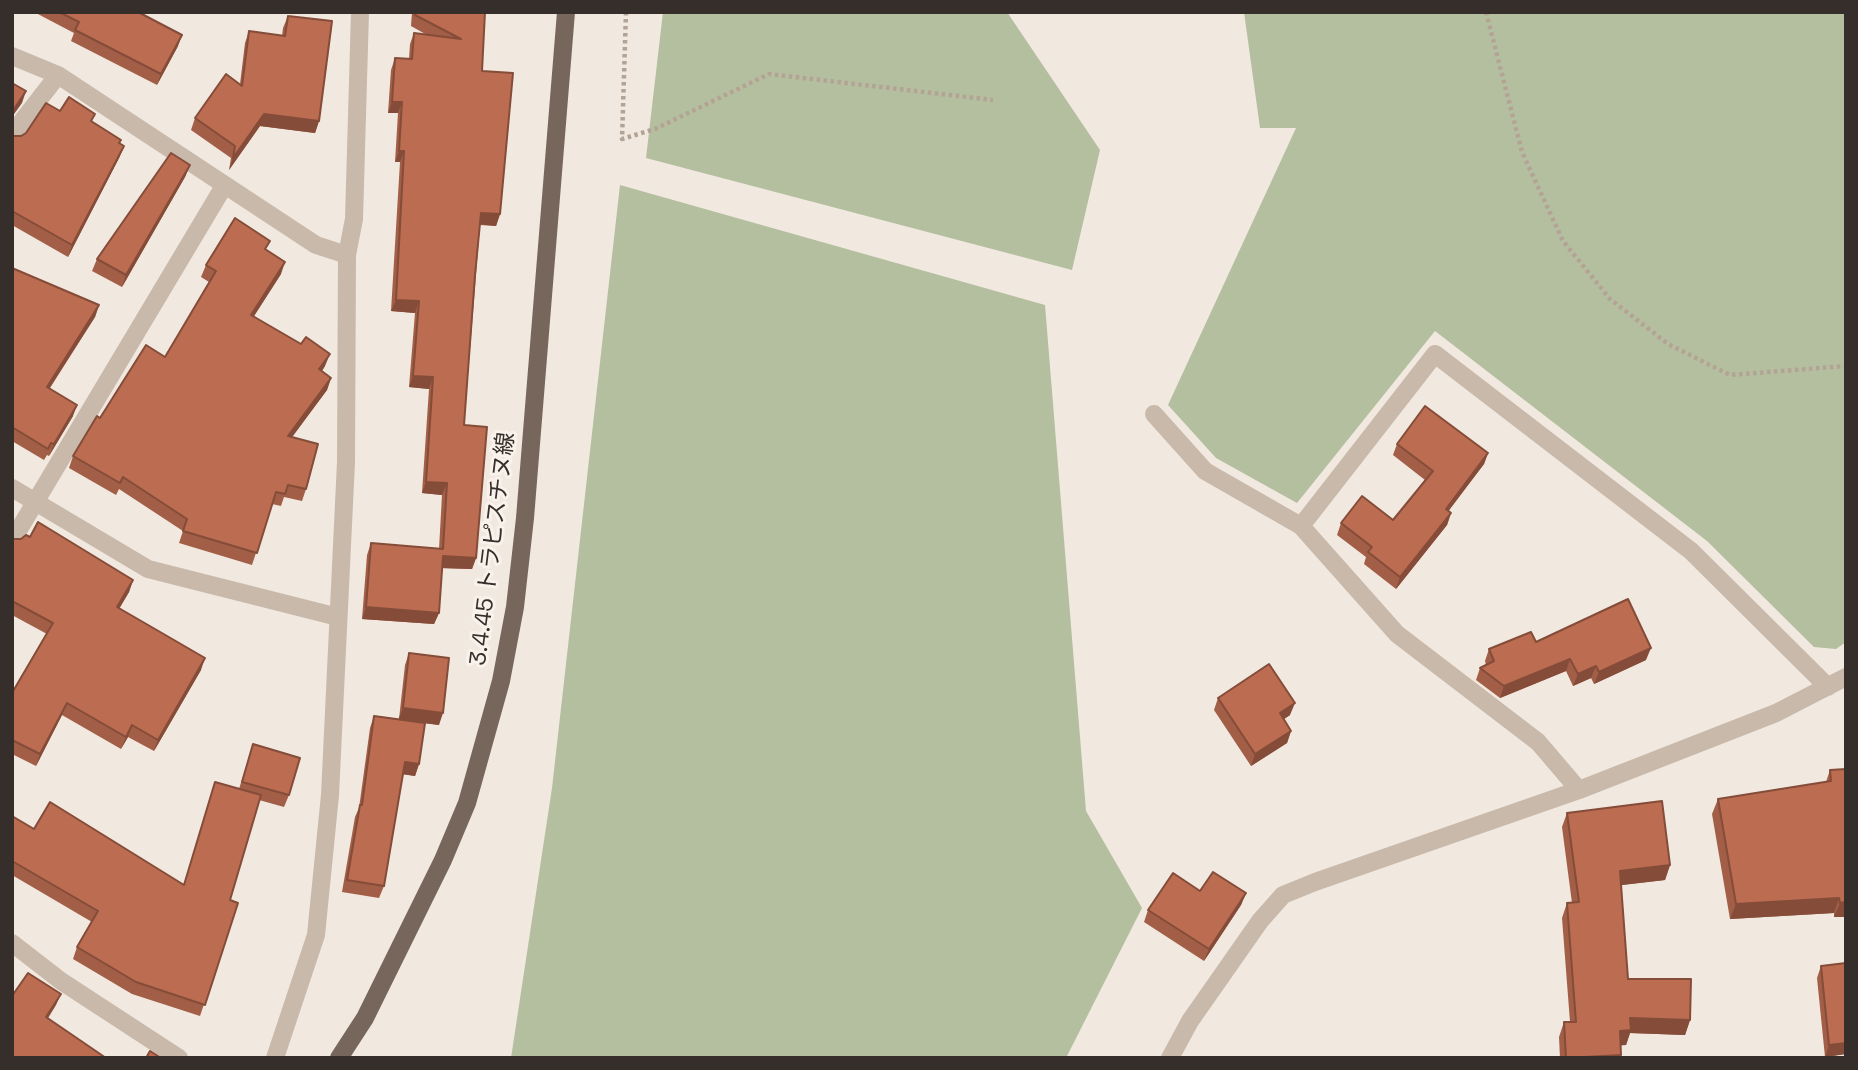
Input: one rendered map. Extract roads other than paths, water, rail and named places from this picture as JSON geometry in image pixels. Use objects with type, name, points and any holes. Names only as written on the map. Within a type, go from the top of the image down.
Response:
[{"type":"main road","name":"3.4.45 トラピスチヌ線","points":[[340,1058],[365,1018],[443,860],[467,803],[500,681],[515,607],[525,518],[566,12]]},
{"type":"street","points":[[275,1058],[316,935],[330,795],[346,461],[347,255],[354,219],[360,12]]},
{"type":"street","points":[[12,56],[58,75],[316,245],[347,255]]},
{"type":"street","points":[[12,138],[58,75]]},
{"type":"street","points":[[12,541],[224,186]]},
{"type":"street","points":[[1301,526],[1435,354],[1690,551],[1828,687]]},
{"type":"street","points":[[1154,415],[1205,471],[1301,526],[1396,634],[1538,742],[1578,790]]},
{"type":"street","points":[[12,488],[149,569],[338,617]]},
{"type":"street","points":[[1170,1058],[1190,1021],[1260,921],[1283,895],[1346,870],[1578,790],[1776,713],[1846,677]]},
{"type":"street","points":[[12,943],[61,981],[179,1058]]}]
